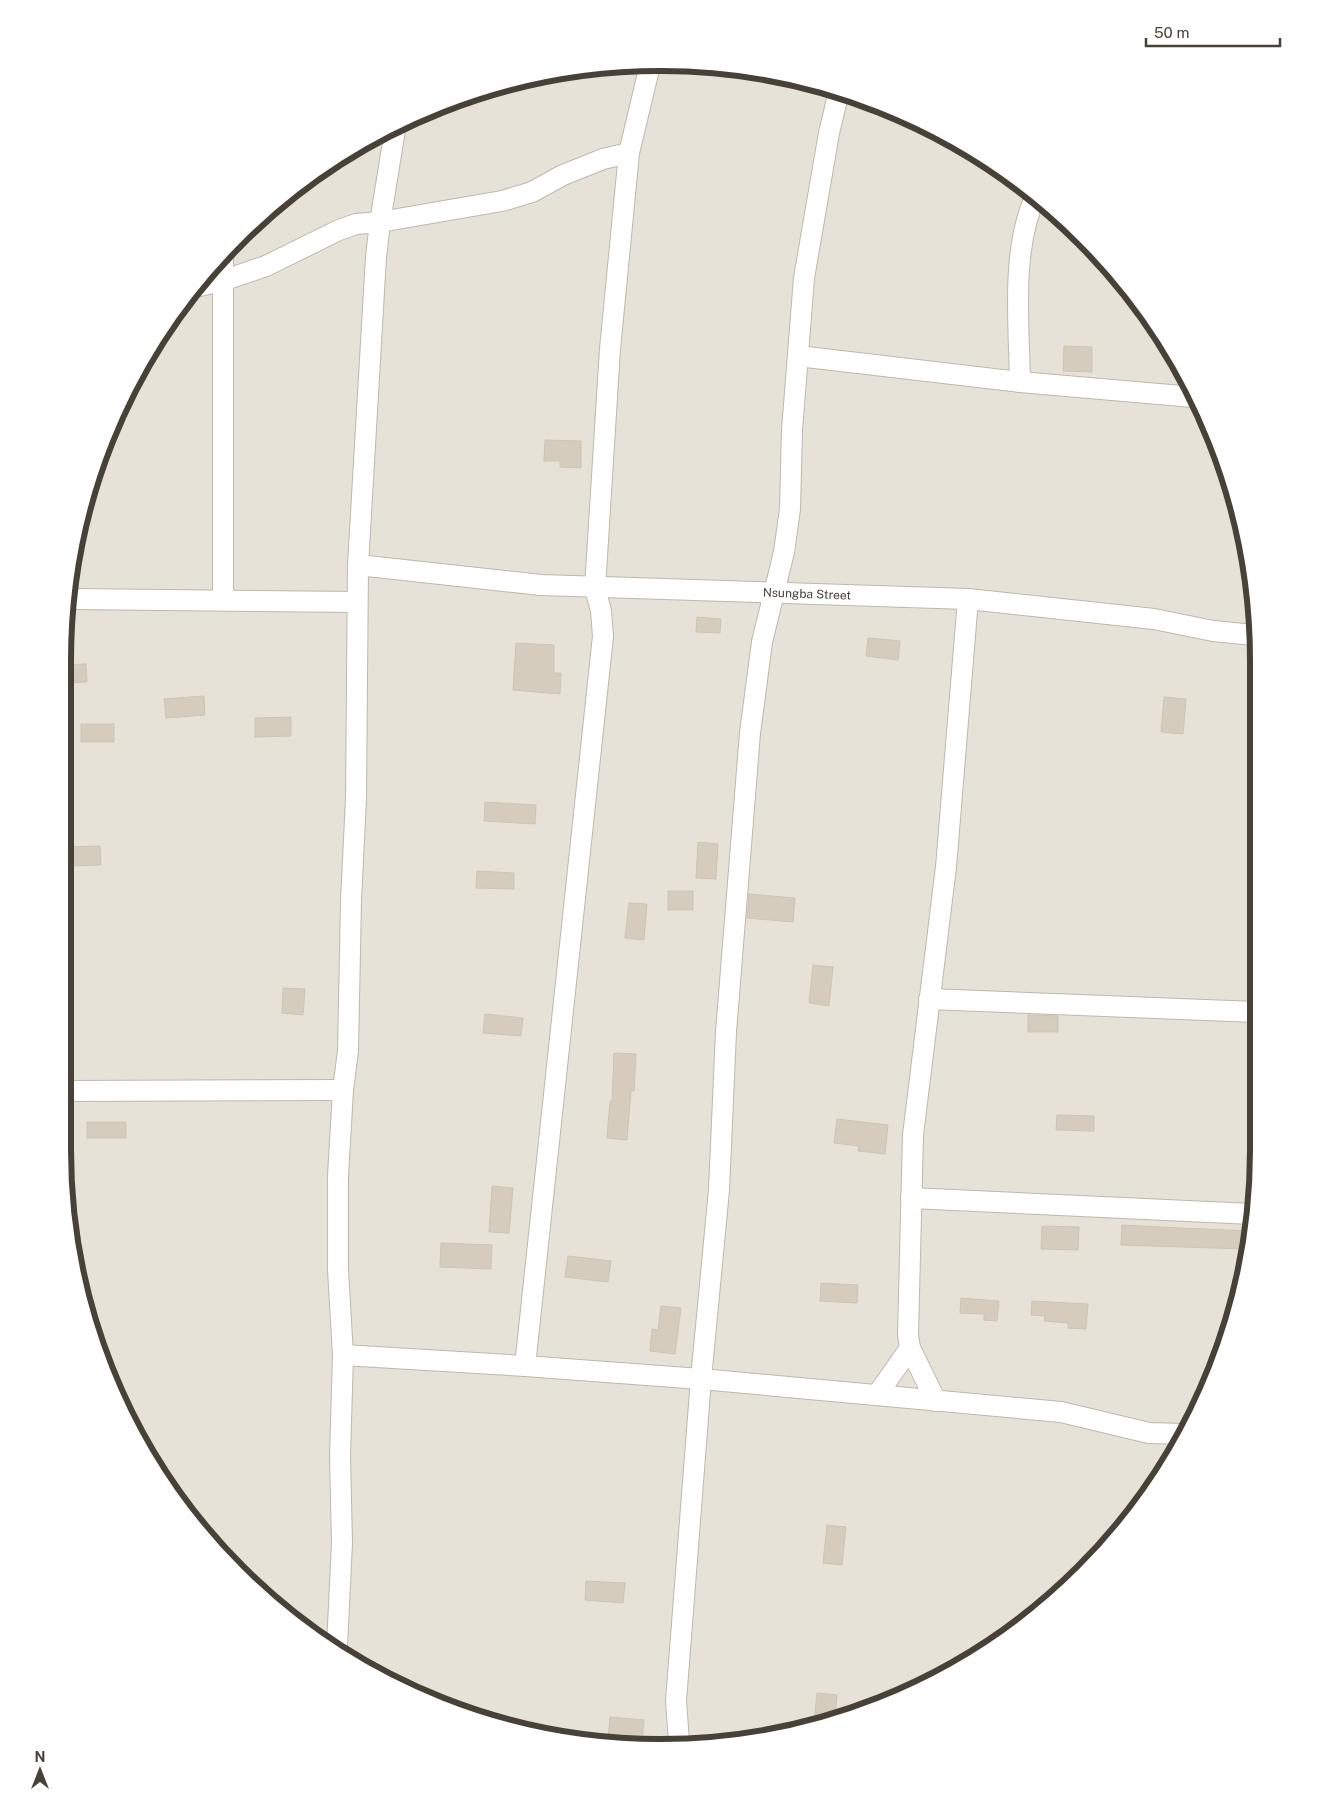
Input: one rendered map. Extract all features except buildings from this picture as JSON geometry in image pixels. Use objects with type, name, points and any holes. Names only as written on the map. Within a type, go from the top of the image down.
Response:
[{"type":"street","points":[[525,1366],[603,636],[601,611],[596,588],[610,349],[629,153],[648,72]]},
{"type":"street","points":[[679,1738],[676,1701],[700,1379],[719,1190],[726,1032],[750,733],[762,642],[784,552],[790,509],[792,430],[804,278],[829,133],[837,99]]},
{"type":"street","points":[[337,1642],[342,1543],[340,1456],[343,1355],[338,1270],[338,1176],[343,1090],[348,1051],[351,901],[356,798],[358,565],[367,391],[380,222],[394,135]]},
{"type":"street","points":[[207,285],[266,266],[339,230],[356,224],[380,222],[502,201],[532,192],[563,175],[603,160],[629,153]]},
{"type":"street","points":[[1020,382],[1018,274],[1026,226],[1033,204]]},
{"type":"street","points":[[223,266],[223,600]]},
{"type":"street","points":[[798,356],[1020,382],[1187,396]]},
{"type":"street","name":"Nsungba Street","points":[[358,565],[541,585],[968,599],[1154,619],[1213,631],[1249,634]]},
{"type":"street","points":[[75,599],[357,602]]},
{"type":"street","points":[[936,1401],[910,1348],[908,1335],[913,1135],[946,867],[968,599]]},
{"type":"street","points":[[929,999],[1250,1012]]},
{"type":"street","points":[[71,1091],[343,1090]]},
{"type":"street","points":[[911,1198],[1246,1214]]},
{"type":"street","points":[[877,1395],[910,1348]]},
{"type":"street","points":[[343,1355],[700,1379],[1060,1412],[1150,1433],[1176,1434]]},
{"type":"shaded area","points":[[660,71],[699,73],[737,76],[813,91],[886,116],[921,132],[955,150],[1019,193],[1049,217],[1104,272],[1128,302],[1171,366],[1205,435],[1230,508],[1245,584],[1250,660],[1250,1150],[1245,1226],[1238,1264],[1230,1302],[1205,1375],[1171,1444],[1128,1508],[1104,1538],[1049,1593],[1019,1617],[955,1660],[886,1694],[813,1719],[737,1734],[660,1739],[584,1734],[508,1719],[435,1694],[366,1660],[302,1617],[272,1593],[244,1566],[217,1538],[193,1508],[150,1444],[116,1375],[91,1302],[76,1226],[71,1150],[71,660],[76,584],[83,546],[91,508],[116,435],[150,366],[193,302],[217,272],[272,217],[302,193],[366,150],[435,116],[471,103],[508,91],[584,76]]}]
